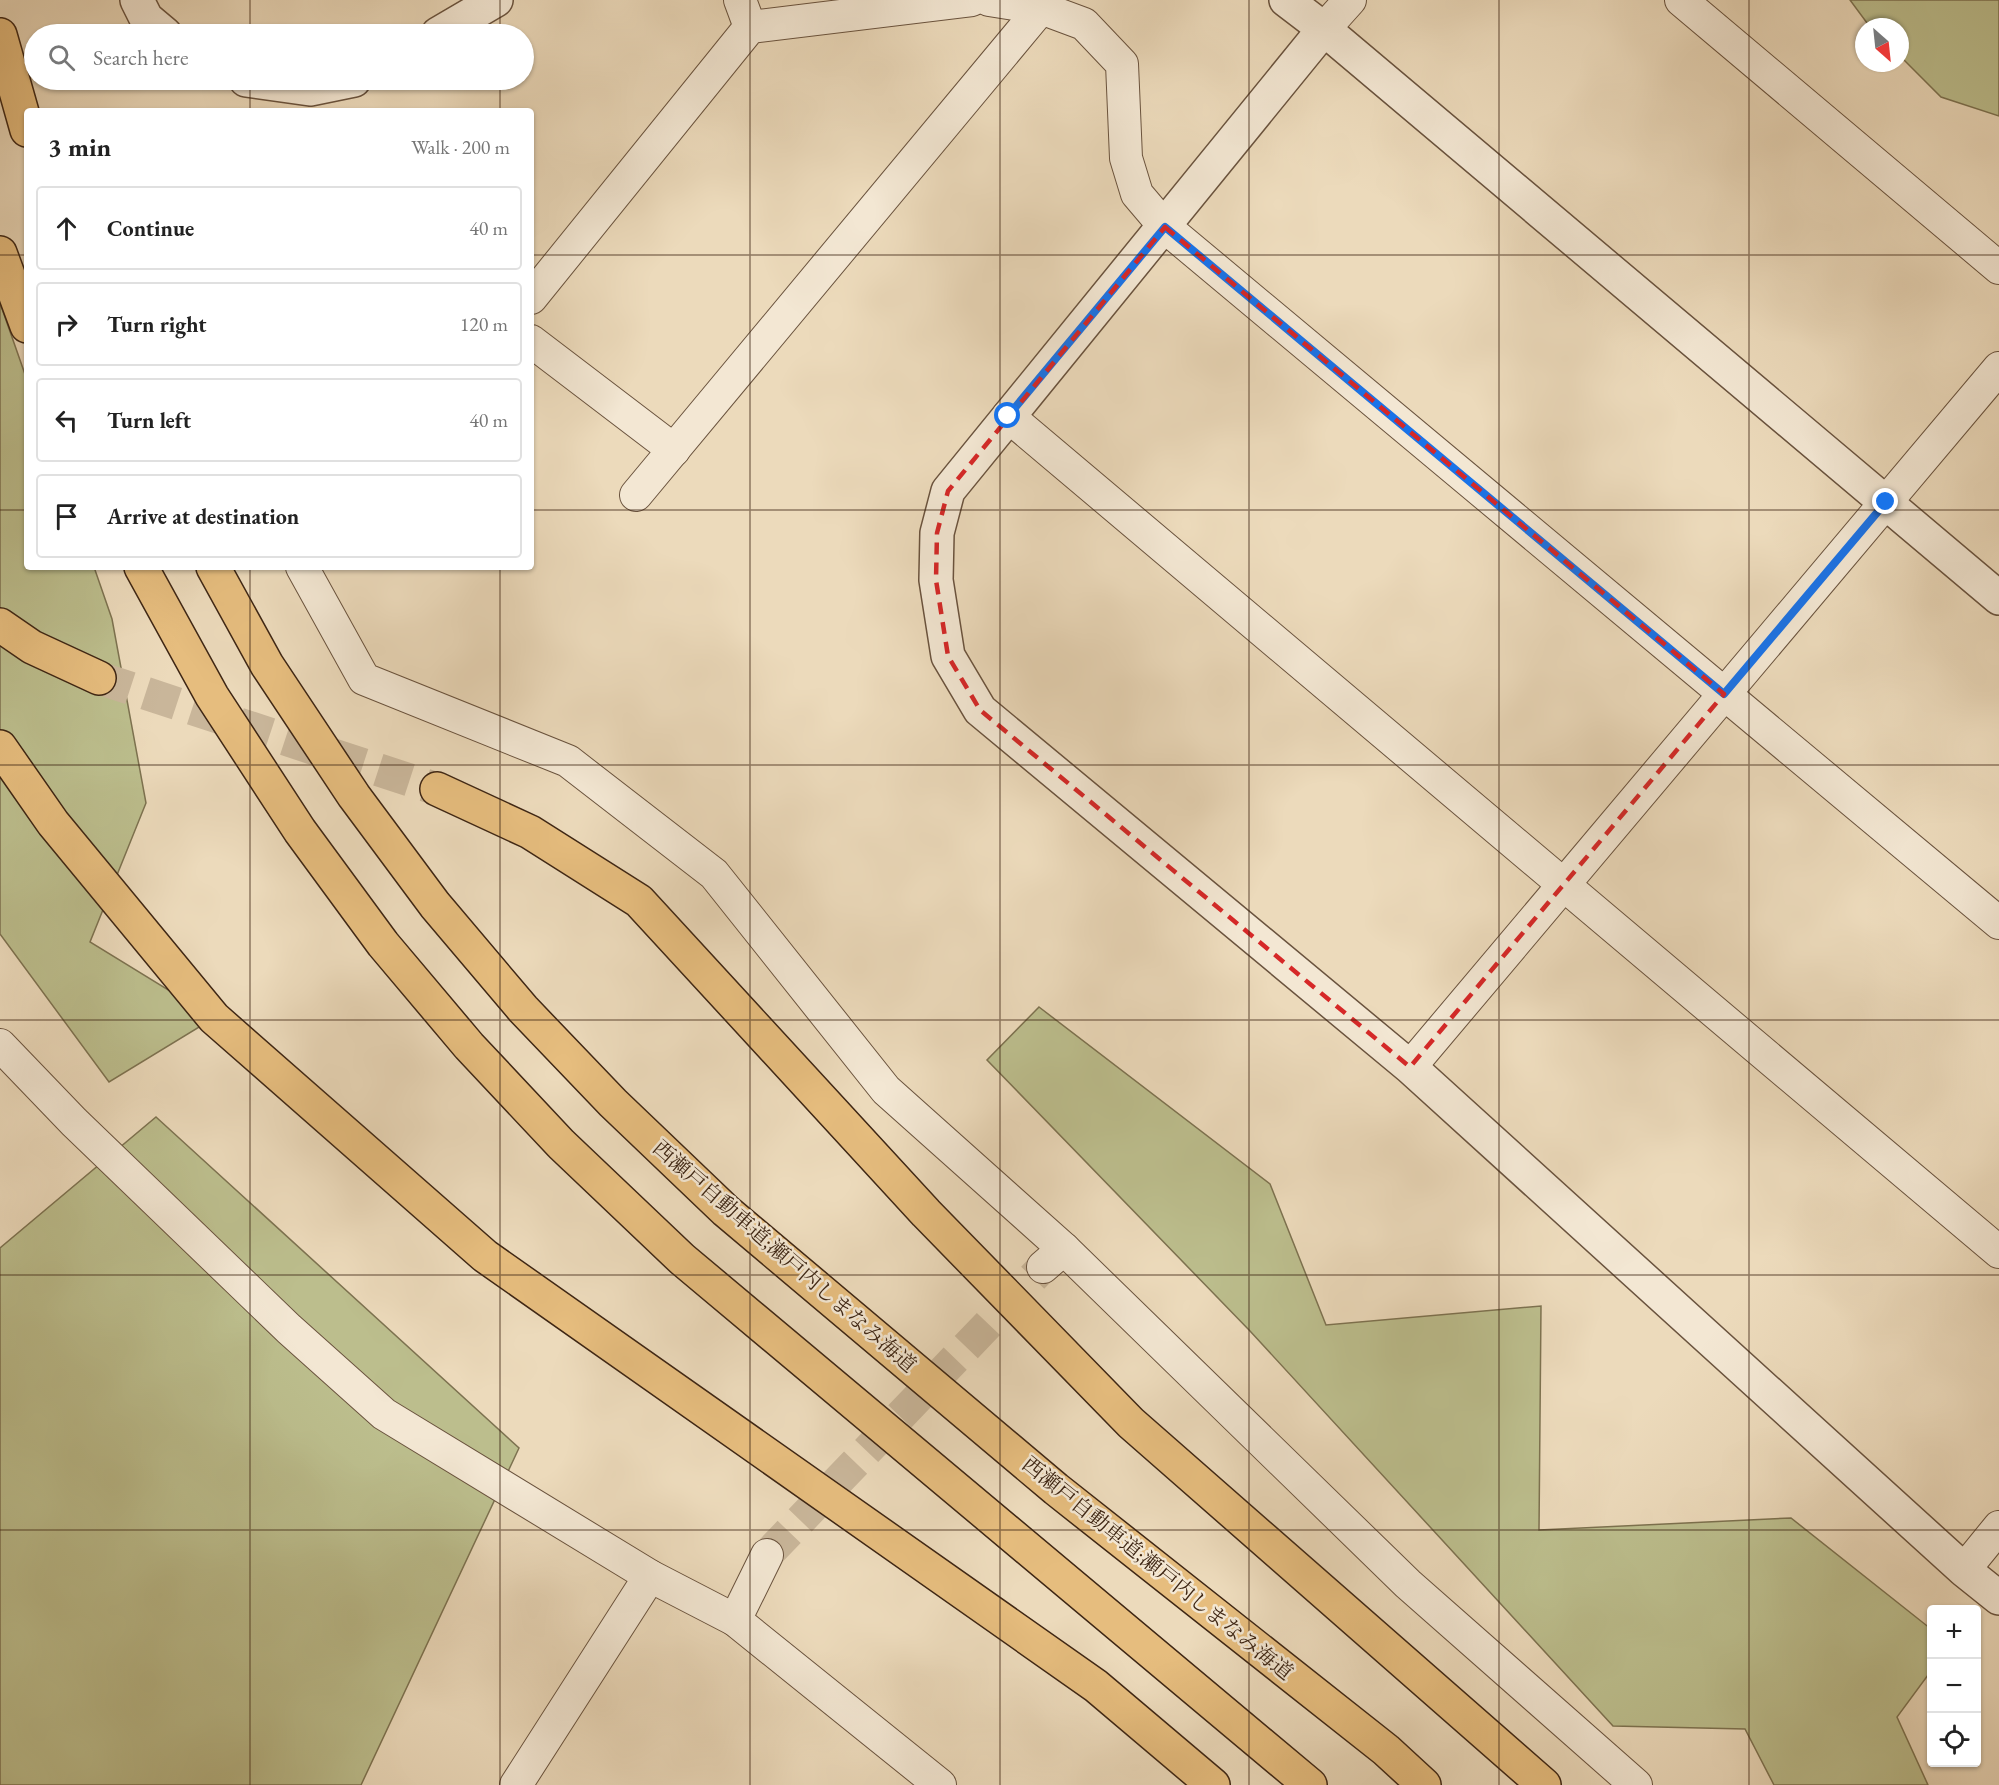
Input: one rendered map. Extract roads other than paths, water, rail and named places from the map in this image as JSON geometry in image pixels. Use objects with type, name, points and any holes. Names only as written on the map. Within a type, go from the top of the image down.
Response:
[{"type":"highway","points":[[0,35],[24,119]]},
{"type":"highway","points":[[0,253],[24,318]]},
{"type":"highway","points":[[143,570],[212,696],[300,831],[383,944],[469,1046],[554,1136],[682,1259],[1310,1785]]},
{"type":"highway","name":"西瀬戸自動車道;瀬戸内しまなみ海道","points":[[215,570],[267,665],[354,796],[435,905],[523,1008],[613,1103],[726,1211],[1056,1489],[1386,1750],[1424,1785]]},
{"type":"highway","points":[[0,625],[32,647],[99,678]]},
{"type":"highway","points":[[0,747],[53,823],[214,1018],[485,1256],[1096,1686],[1213,1785]]},
{"type":"highway","points":[[437,789],[530,832],[639,901],[926,1213],[1131,1422],[1544,1785]]},
{"type":"street","points":[[136,0],[146,18],[153,24]]},
{"type":"street","points":[[455,24],[496,0]]},
{"type":"street","points":[[534,294],[745,14],[972,0]]},
{"type":"street","points":[[989,0],[1041,8],[1084,24],[1122,64],[1126,158],[1137,194],[1165,227],[1999,923]]},
{"type":"street","points":[[1286,0],[1999,598]]},
{"type":"street","points":[[1350,0],[948,491],[937,533],[936,580],[948,656],[980,710],[1410,1067],[1964,1570],[1999,1598]]},
{"type":"street","points":[[1681,0],[1999,268]]},
{"type":"street","points":[[636,495],[1041,8]]},
{"type":"street","points":[[534,343],[674,450]]},
{"type":"street","points":[[1410,1067],[1999,368]]},
{"type":"street","points":[[1008,416],[1999,1252]]},
{"type":"street","points":[[304,570],[364,679],[568,761],[714,874],[886,1090],[1053,1258],[1408,1584],[1636,1785]]},
{"type":"street","points":[[0,1045],[74,1122],[289,1329],[384,1414],[650,1576],[735,1620],[940,1785]]},
{"type":"street","points":[[1964,1570],[1999,1527]]},
{"type":"street","points":[[735,1620],[767,1555]]},
{"type":"street","points":[[516,1785],[650,1576]]},
{"type":"tunnel","points":[[99,678],[437,789]]},
{"type":"tunnel","points":[[767,1555],[1043,1267]]}]
